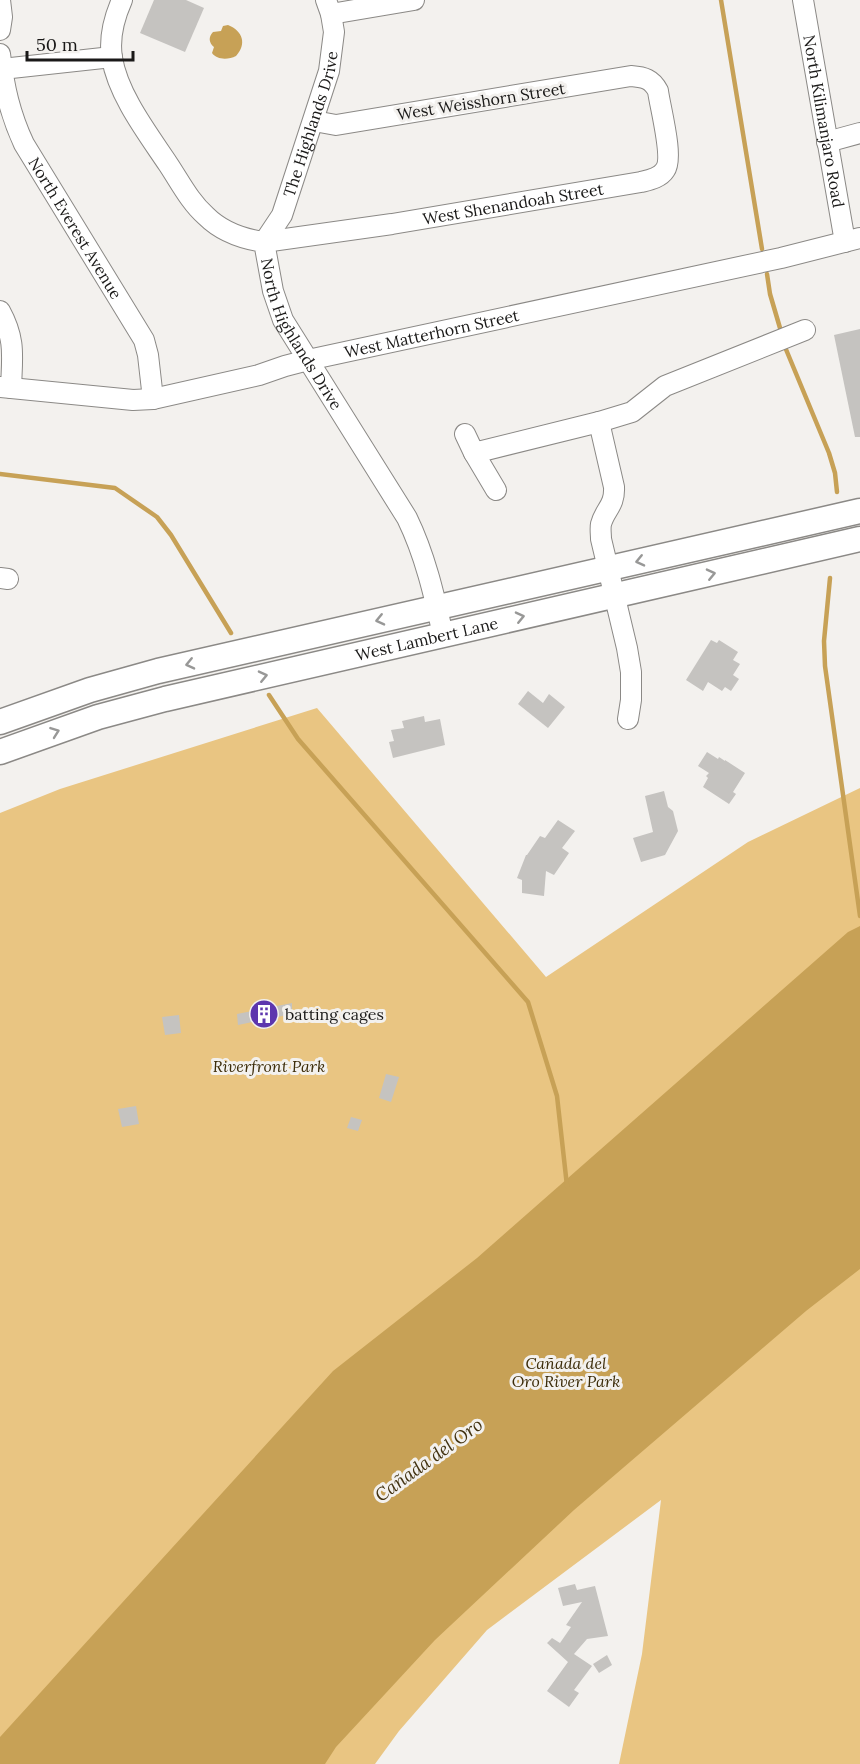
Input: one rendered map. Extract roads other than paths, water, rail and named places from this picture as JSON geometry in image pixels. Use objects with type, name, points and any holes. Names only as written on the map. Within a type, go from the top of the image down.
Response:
[{"type":"main road","name":"West Lambert Lane","points":[[0,722],[132,678],[860,511]]},
{"type":"main road","name":"West Lambert Lane","points":[[0,752],[130,707],[860,539]]},
{"type":"street","points":[[0,0],[2,17],[0,30]]},
{"type":"street","name":"North Highlands Drive","points":[[122,0],[113,27],[112,57],[115,71],[126,95],[144,127],[198,208],[218,226],[246,239],[264,242],[271,284],[283,320],[407,518],[418,542],[443,635]]},
{"type":"street","points":[[328,7],[414,0]]},
{"type":"street","name":"North Kilimanjaro Road","points":[[803,0],[827,142],[852,240]]},
{"type":"street","name":"The Highlands Drive","points":[[264,242],[282,215],[329,71],[334,32],[328,7]]},
{"type":"street","points":[[1,62],[112,57]]},
{"type":"street","name":"North Everest Avenue","points":[[1,62],[7,101],[24,144],[144,340],[153,399]]},
{"type":"street","name":"West Weisshorn Street","points":[[314,121],[336,125],[631,76],[648,79]]},
{"type":"street","name":"West Shenandoah Street","points":[[264,242],[403,222],[654,179],[665,170],[669,158],[658,92],[648,79]]},
{"type":"street","points":[[827,142],[860,133]]},
{"type":"street","name":"West Matterhorn Street","points":[[6,388],[133,400],[153,399],[259,375],[308,360],[769,261],[852,240]]},
{"type":"street","points":[[0,311],[10,332],[12,344],[6,388]]},
{"type":"street","points":[[474,453],[599,422],[632,411],[665,386],[805,330]]},
{"type":"street","points":[[599,422],[615,496],[602,522],[601,540],[631,672],[631,700],[628,718]]},
{"type":"street","points":[[465,434],[496,490]]},
{"type":"water","points":[[228,25],[240,34],[242,47],[236,56],[226,59],[212,53],[214,47],[210,38],[213,32],[221,31],[223,26]]},
{"type":"water","name":"Cañada del Oro River Park","points":[[860,926],[860,1269],[806,1311],[574,1510],[435,1640],[336,1747],[325,1764],[0,1764],[0,1737],[333,1371],[477,1258],[848,932]]},
{"type":"waterway","points":[[721,0],[762,249]]},
{"type":"waterway","points":[[767,274],[780,328]]},
{"type":"waterway","points":[[785,347],[829,453],[835,473],[837,492]]},
{"type":"waterway","points":[[0,474],[115,488],[157,517],[171,535],[231,633]]},
{"type":"waterway","points":[[830,578],[824,641],[825,666],[860,916]]},
{"type":"waterway","points":[[269,695],[298,739],[528,1002],[557,1096],[567,1186]]},
{"type":"place","name":"batting cages","points":[[264,1014]]},
{"type":"park label","name":"Riverfront Park","points":[[269,1066]]},
{"type":"water label","name":"Cañada del Oro","points":[[429,1460]]}]
